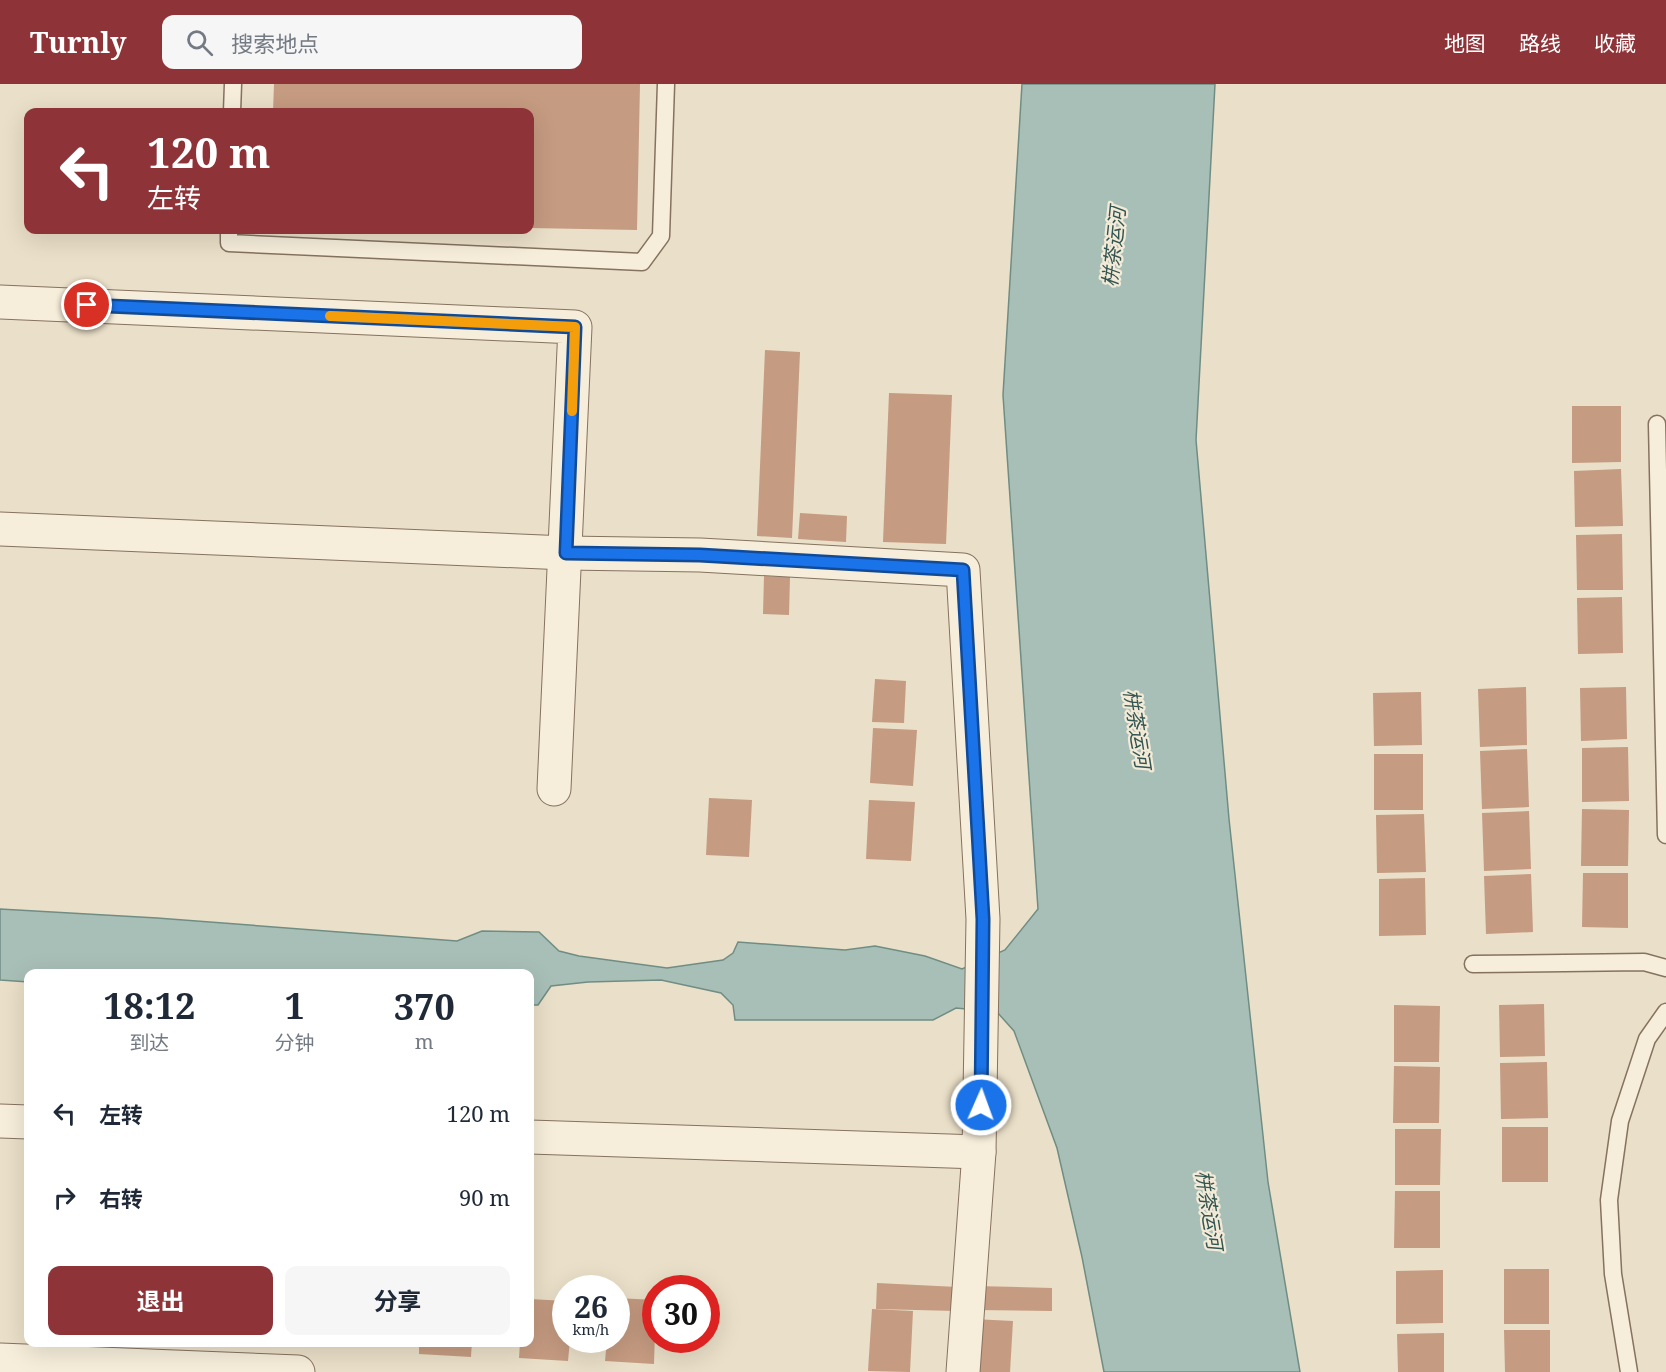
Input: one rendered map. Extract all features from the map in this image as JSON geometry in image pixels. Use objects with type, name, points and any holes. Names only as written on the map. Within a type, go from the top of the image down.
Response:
[{"type":"street","points":[[0,302],[575,327],[554,789]]},
{"type":"street","points":[[0,529],[566,553],[700,555],[963,570],[983,919],[979,1152],[963,1372]]},
{"type":"street","points":[[0,1121],[24,1122]]},
{"type":"street","points":[[534,1137],[979,1152]]},
{"type":"street","points":[[0,1360],[298,1372]]},
{"type":"lane","points":[[232,108],[233,84]]},
{"type":"lane","points":[[229,234],[229,243],[642,262],[661,236],[666,84]]},
{"type":"lane","points":[[1657,424],[1666,834]]},
{"type":"lane","points":[[1473,964],[1644,962],[1666,968]]},
{"type":"lane","points":[[1629,1372],[1613,1274],[1609,1200],[1620,1121],[1647,1039],[1666,1012]]},
{"type":"water","name":"栟茶运河","points":[[1022,84],[1215,84],[1196,440],[1229,819],[1268,1182],[1300,1372],[1104,1372],[1082,1257],[1057,1148],[1014,1031],[997,1012],[956,1008],[933,1020],[735,1020],[733,1005],[721,993],[661,980],[588,982],[551,986],[538,1005],[534,1005],[534,969],[24,969],[24,982],[0,980],[0,909],[157,918],[457,941],[482,931],[539,932],[559,951],[579,956],[667,968],[723,960],[733,953],[738,942],[845,950],[875,946],[925,956],[962,969],[1005,950],[1038,909],[1003,395]]},
{"type":"building","points":[[274,84],[640,84],[637,230],[534,228],[534,108],[273,108]]},
{"type":"building","points":[[765,350],[800,352],[792,538],[757,536]]},
{"type":"building","points":[[889,393],[952,395],[946,544],[883,542]]},
{"type":"building","points":[[1572,406],[1621,406],[1621,462],[1572,463]]},
{"type":"building","points":[[1621,469],[1623,526],[1575,527],[1574,471]]},
{"type":"building","points":[[800,513],[847,516],[846,542],[798,539]]},
{"type":"building","points":[[1622,534],[1623,590],[1577,590],[1576,535]]},
{"type":"building","points":[[764,576],[790,577],[789,615],[763,614]]},
{"type":"building","points":[[1622,597],[1623,653],[1578,654],[1577,598]]},
{"type":"building","points":[[875,679],[906,681],[904,723],[872,722]]},
{"type":"building","points":[[1526,687],[1527,745],[1480,747],[1478,689]]},
{"type":"building","points":[[1626,687],[1627,739],[1581,741],[1580,688]]},
{"type":"building","points":[[1421,692],[1422,745],[1374,746],[1373,693]]},
{"type":"building","points":[[873,728],[917,730],[913,786],[870,783]]},
{"type":"building","points":[[1628,747],[1629,801],[1582,802],[1582,748]]},
{"type":"building","points":[[1527,749],[1529,807],[1482,809],[1480,751]]},
{"type":"building","points":[[1374,754],[1423,754],[1423,810],[1374,810]]},
{"type":"building","points":[[709,798],[752,800],[749,857],[706,855]]},
{"type":"building","points":[[869,800],[915,802],[911,861],[866,859]]},
{"type":"building","points":[[1582,809],[1629,810],[1628,866],[1581,866]]},
{"type":"building","points":[[1529,811],[1531,869],[1484,871],[1482,813]]},
{"type":"building","points":[[1424,814],[1426,872],[1377,873],[1376,815]]},
{"type":"building","points":[[1583,873],[1628,873],[1628,928],[1582,927]]},
{"type":"building","points":[[1531,874],[1533,932],[1486,934],[1484,876]]},
{"type":"building","points":[[1425,878],[1426,935],[1379,936],[1379,879]]},
{"type":"building","points":[[1544,1004],[1545,1056],[1500,1057],[1499,1005]]},
{"type":"building","points":[[1394,1005],[1440,1006],[1439,1062],[1394,1062]]},
{"type":"building","points":[[1547,1062],[1548,1118],[1501,1119],[1500,1063]]},
{"type":"building","points":[[1394,1066],[1440,1067],[1439,1123],[1393,1123]]},
{"type":"building","points":[[1502,1127],[1548,1127],[1548,1182],[1502,1182]]},
{"type":"building","points":[[1395,1129],[1441,1129],[1440,1185],[1395,1185]]},
{"type":"building","points":[[1395,1191],[1440,1191],[1440,1248],[1394,1248]]},
{"type":"building","points":[[1504,1269],[1549,1269],[1549,1324],[1504,1324]]},
{"type":"building","points":[[1443,1270],[1443,1323],[1396,1324],[1396,1271]]},
{"type":"building","points":[[877,1283],[957,1287],[956,1311],[876,1309]]},
{"type":"building","points":[[975,1286],[1052,1288],[1052,1311],[975,1310]]},
{"type":"building","points":[[534,1299],[552,1300],[552,1353],[569,1353],[568,1361],[519,1358],[520,1347],[534,1347]]},
{"type":"building","points":[[630,1299],[642,1299],[642,1353],[654,1353],[654,1364],[605,1361],[606,1353],[630,1353]]},
{"type":"building","points":[[872,1309],[913,1311],[910,1372],[868,1371]]},
{"type":"building","points":[[973,1319],[1013,1321],[1010,1372],[970,1372]]},
{"type":"building","points":[[1504,1330],[1550,1330],[1550,1372],[1505,1372]]},
{"type":"building","points":[[1444,1333],[1444,1372],[1398,1372],[1397,1334]]},
{"type":"building","points":[[419,1347],[472,1347],[471,1357],[419,1354]]},
{"type":"slow traffic","points":[[330,316],[575,327],[572,411]]},
{"type":"route","points":[[87,305],[575,327],[566,553],[700,555],[963,570],[983,919],[981,1105]]}]
